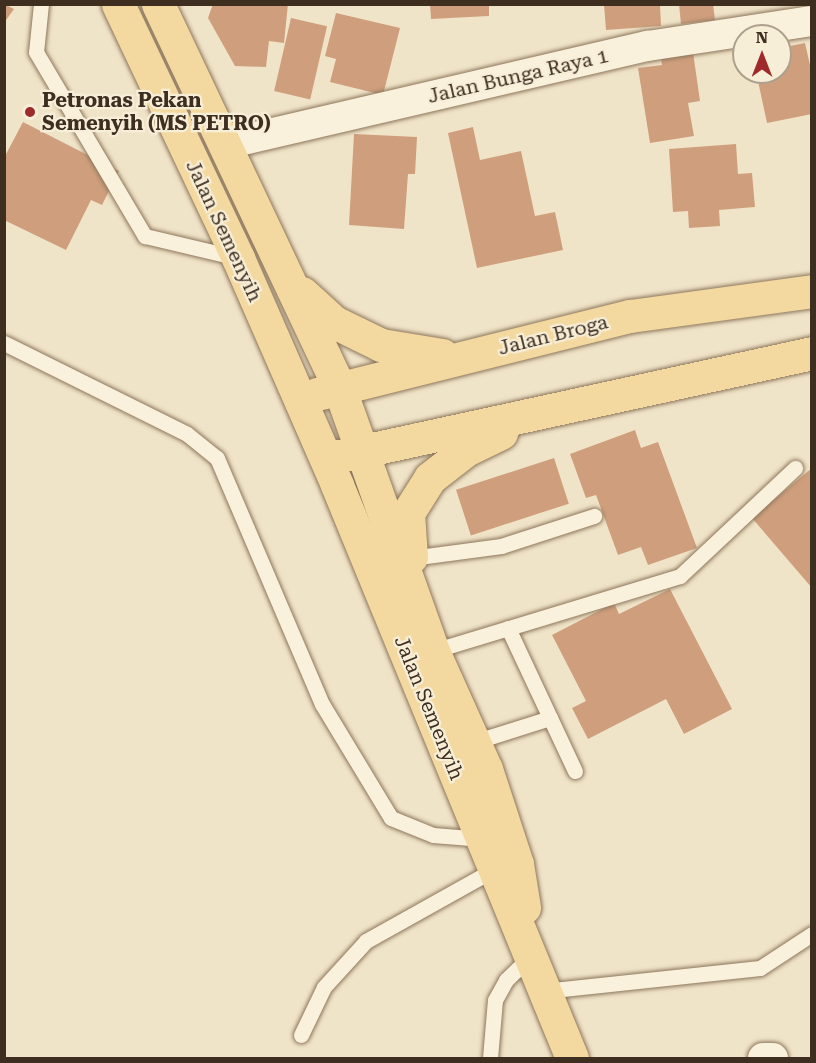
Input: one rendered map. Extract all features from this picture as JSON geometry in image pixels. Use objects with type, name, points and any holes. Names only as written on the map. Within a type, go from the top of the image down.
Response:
[{"type":"main road","name":"Jalan Semenyih","points":[[118,4],[238,258],[326,459],[572,1059]]},
{"type":"main road","name":"Jalan Semenyih","points":[[158,4],[294,286],[369,449],[410,572],[433,651],[474,742],[518,864],[531,956]]},
{"type":"main road","points":[[294,286],[334,322],[381,345],[430,356],[480,353]]},
{"type":"main road","name":"Jalan Broga","points":[[299,399],[339,387],[630,316],[812,291]]},
{"type":"main road","points":[[326,459],[812,353]]},
{"type":"main road","points":[[410,572],[408,513],[430,478],[466,450],[543,412]]},
{"type":"street","name":"Jalan Bunga Raya 1","points":[[226,144],[648,46],[812,21]]},
{"type":"street","points":[[763,1059],[773,1059]]},
{"type":"lane","points":[[41,4],[36,52],[145,236],[238,258]]},
{"type":"lane","points":[[4,343],[187,434],[217,458],[322,704],[391,818],[433,835],[483,839]]},
{"type":"lane","points":[[433,651],[680,576],[795,468]]},
{"type":"lane","points":[[410,572],[594,516]]},
{"type":"lane","points":[[508,628],[575,771]]},
{"type":"lane","points":[[474,742],[550,718]]},
{"type":"lane","points":[[301,1035],[324,987],[366,941],[495,869]]},
{"type":"lane","points":[[544,991],[760,969],[812,934]]},
{"type":"lane","points":[[490,1059],[495,1000],[506,980],[531,956]]},
{"type":"building","points":[[4,4],[14,9],[4,23]]},
{"type":"building","points":[[213,4],[288,4],[284,43],[269,41],[266,67],[235,66],[208,18]]},
{"type":"building","points":[[430,4],[489,4],[489,16],[431,19]]},
{"type":"building","points":[[604,4],[660,4],[661,26],[606,30]]},
{"type":"building","points":[[679,4],[713,4],[715,20],[681,24]]},
{"type":"building","points":[[336,13],[400,28],[383,95],[330,82],[336,59],[325,56]]},
{"type":"building","points":[[291,18],[327,26],[310,99],[274,91]]},
{"type":"building","points":[[805,43],[812,74],[812,114],[767,123],[759,84],[792,84],[792,46]]},
{"type":"building","points":[[693,52],[700,101],[688,103],[694,136],[650,143],[638,68],[662,65],[661,56]]},
{"type":"building","points":[[23,122],[119,171],[102,205],[91,200],[66,250],[4,220],[4,158]]},
{"type":"building","points":[[473,127],[480,160],[521,151],[535,216],[555,212],[563,250],[477,268],[448,133]]},
{"type":"building","points":[[354,134],[417,137],[415,174],[408,174],[404,229],[349,225]]},
{"type":"building","points":[[736,144],[738,174],[752,173],[755,207],[719,210],[720,226],[689,228],[688,211],[673,212],[669,149]]},
{"type":"building","points":[[635,430],[641,448],[658,442],[697,548],[648,565],[641,547],[618,555],[596,495],[586,498],[570,454]]},
{"type":"building","points":[[554,458],[569,504],[471,535],[456,490]]},
{"type":"building","points":[[812,468],[812,588],[752,518]]},
{"type":"building","points":[[670,589],[732,709],[684,734],[666,699],[588,739],[572,708],[586,701],[552,635],[614,603],[619,614]]},
{"type":"place","name":"Petronas Pekan Semenyih (MS PETRO)","points":[[30,112]]}]
